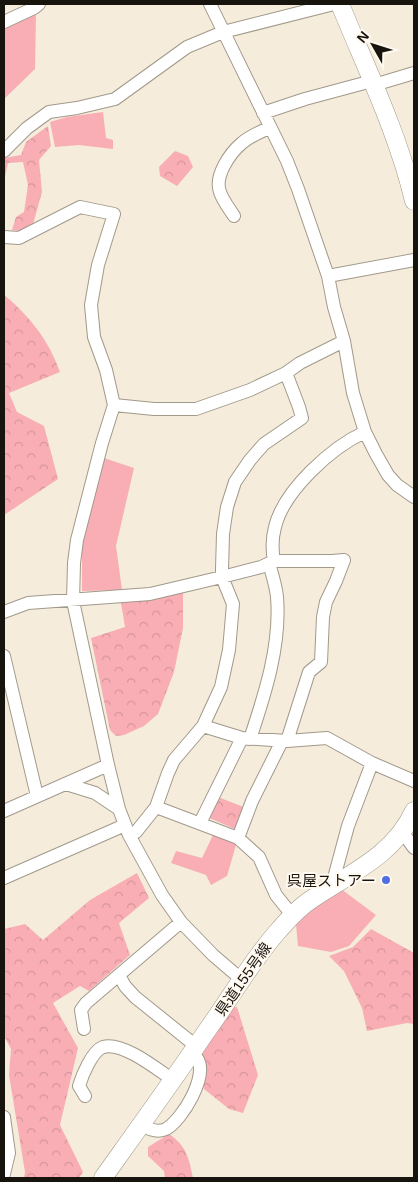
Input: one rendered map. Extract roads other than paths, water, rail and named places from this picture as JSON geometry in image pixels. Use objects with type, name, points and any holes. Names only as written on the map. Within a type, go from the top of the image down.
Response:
[{"type":"main road","points":[[340,4],[410,164],[414,201]]},
{"type":"main road","name":"県道155号線","points":[[103,1178],[194,1050],[241,979],[276,932],[308,902],[376,858],[403,833],[414,812]]},
{"type":"street","points":[[4,22],[39,4]]},
{"type":"street","points":[[210,4],[269,128],[287,161],[295,182],[328,276],[334,307],[344,341],[353,393],[365,432],[388,475],[397,485],[414,497]]},
{"type":"street","points":[[4,151],[26,128],[49,112],[114,99],[187,47],[222,32],[334,4]]},
{"type":"street","points":[[263,113],[305,99],[414,73]]},
{"type":"street","points":[[234,216],[219,191],[218,182],[222,170],[241,143],[269,128]]},
{"type":"street","points":[[4,236],[18,238],[80,208],[114,214],[98,265],[91,305],[94,337],[106,370],[114,406],[77,540],[73,600],[108,765],[119,809],[127,830],[162,895],[180,922],[213,955],[241,979]]},
{"type":"street","points":[[328,276],[414,260]]},
{"type":"street","points":[[114,406],[154,410],[196,409],[250,390],[286,373],[300,363],[344,341]]},
{"type":"street","points":[[4,878],[127,830],[136,832],[156,806],[174,760],[202,726],[221,687],[229,650],[233,604],[222,577],[223,534],[227,508],[235,482],[264,444],[302,418],[286,373]]},
{"type":"street","points":[[200,823],[246,738],[262,703],[270,669],[276,628],[277,597],[272,562],[275,526],[287,502],[304,478],[335,449],[351,438],[365,432]]},
{"type":"street","points":[[4,612],[28,603],[51,600],[150,594],[222,577],[272,562],[332,562],[344,560],[326,602],[321,662],[309,672],[285,741],[252,801],[238,838]]},
{"type":"street","points":[[4,656],[38,796]]},
{"type":"street","points":[[202,726],[246,738],[285,741],[327,738],[372,763],[414,781]]},
{"type":"street","points":[[336,884],[334,878],[348,826],[372,763]]},
{"type":"street","points":[[4,811],[108,765]]},
{"type":"street","points":[[66,784],[95,793],[119,809]]},
{"type":"street","points":[[156,806],[238,838],[259,857],[276,895],[292,915]]},
{"type":"street","points":[[403,833],[414,848]]},
{"type":"street","points":[[84,1029],[83,1007],[180,922]]},
{"type":"street","points":[[119,975],[125,986],[135,997],[194,1050],[200,1065],[200,1074],[187,1108],[166,1128],[152,1130],[140,1125]]},
{"type":"street","points":[[85,1096],[79,1086],[81,1080],[96,1053],[102,1047],[114,1046],[127,1051],[173,1080]]},
{"type":"street","points":[[4,1117],[8,1153],[4,1172]]},
{"type":"place","name":"呉屋ストアー","points":[[386,880]]}]
